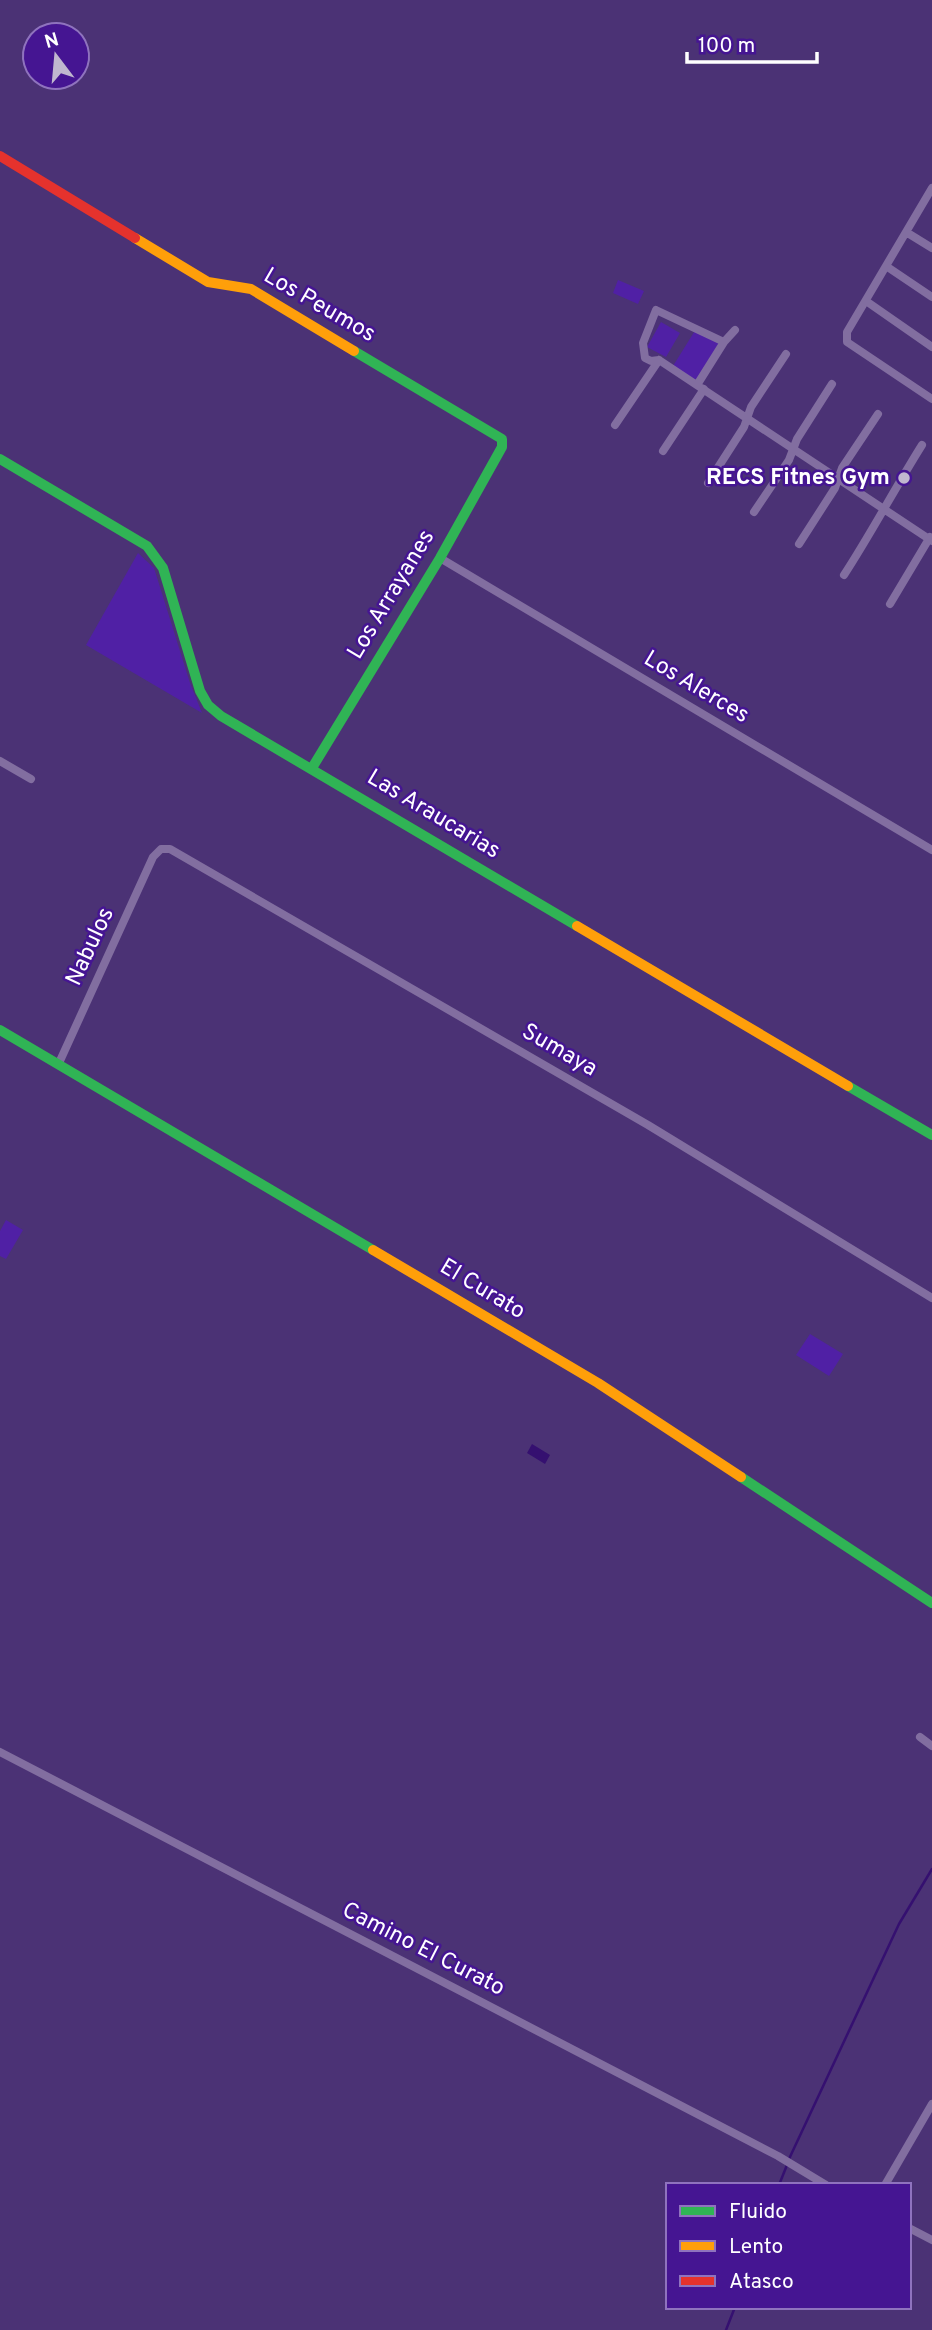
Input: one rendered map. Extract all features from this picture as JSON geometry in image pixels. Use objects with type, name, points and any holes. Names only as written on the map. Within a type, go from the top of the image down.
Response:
[{"type":"street","name":"Los Peumos","points":[[0,156],[208,282],[251,289],[503,441]]},
{"type":"street","points":[[931,395],[847,342],[847,332],[906,232],[928,204],[932,188]]},
{"type":"street","points":[[906,232],[932,248]]},
{"type":"street","points":[[887,266],[932,297]]},
{"type":"street","points":[[866,301],[932,347]]},
{"type":"street","points":[[724,342],[656,310],[642,348],[645,358],[651,361],[659,360],[931,538],[890,604]]},
{"type":"street","points":[[663,451],[724,342],[735,330]]},
{"type":"street","points":[[708,483],[744,427],[751,407],[786,354]]},
{"type":"street","points":[[615,425],[659,360]]},
{"type":"street","points":[[754,512],[789,460],[797,439],[832,384]]},
{"type":"street","points":[[799,544],[835,488],[842,468],[878,414]]},
{"type":"street","name":"Los Arrayanes","points":[[312,768],[440,558],[503,441]]},
{"type":"street","points":[[845,575],[922,445]]},
{"type":"street","name":"Las Araucarias","points":[[0,459],[147,545],[163,568],[200,691],[208,705],[221,716],[932,1135]]},
{"type":"street","name":"Los Alerces","points":[[440,558],[932,850]]},
{"type":"street","points":[[0,761],[31,779]]},
{"type":"street","name":"Nabulos","points":[[59,1063],[153,858],[161,849]]},
{"type":"street","name":"Sumaya","points":[[161,849],[174,851],[636,1118],[932,1298]]},
{"type":"street","name":"El Curato","points":[[0,1030],[598,1383],[932,1603]]},
{"type":"street","points":[[920,1737],[932,1746]]},
{"type":"street","name":"Camino El Curato","points":[[0,1752],[778,2157],[823,2183]]},
{"type":"street","points":[[886,2183],[932,2104]]},
{"type":"street","points":[[911,2229],[932,2240]]},
{"type":"shaded area","points":[[618,280],[644,291],[638,304],[613,293]]},
{"type":"shaded area","points":[[661,322],[680,333],[666,357],[647,347]]},
{"type":"shaded area","points":[[696,329],[719,343],[696,380],[673,366]]},
{"type":"shaded area","points":[[138,553],[154,568],[202,713],[86,645]]},
{"type":"shaded area","points":[[6,1220],[23,1230],[6,1259],[0,1256],[0,1231]]},
{"type":"shaded area","points":[[810,1334],[843,1354],[829,1376],[796,1355]]},
{"type":"shaded area","points":[[532,1444],[550,1455],[545,1464],[527,1453]]},
{"type":"waterway","points":[[789,2159],[899,1924],[932,1869]]},
{"type":"waterway","points":[[780,2183],[787,2165]]},
{"type":"waterway","points":[[726,2330],[734,2309]]},
{"type":"traffic: fast","points":[[312,768],[440,558],[502,447],[502,439],[354,351]]},
{"type":"traffic: fast","points":[[0,459],[147,546],[163,568],[200,691],[208,705],[221,716],[577,926]]},
{"type":"traffic: fast","points":[[0,1030],[373,1250]]},
{"type":"traffic: fast","points":[[848,1086],[932,1135]]},
{"type":"traffic: fast","points":[[741,1477],[932,1603]]},
{"type":"traffic: slow","points":[[135,238],[208,282],[251,289],[354,351]]},
{"type":"traffic: slow","points":[[577,926],[848,1086]]},
{"type":"traffic: slow","points":[[373,1250],[598,1383],[741,1477]]},
{"type":"traffic: jam","points":[[0,156],[135,238]]},
{"type":"place","name":"RECS Fitnes Gym","points":[[904,478]]}]
